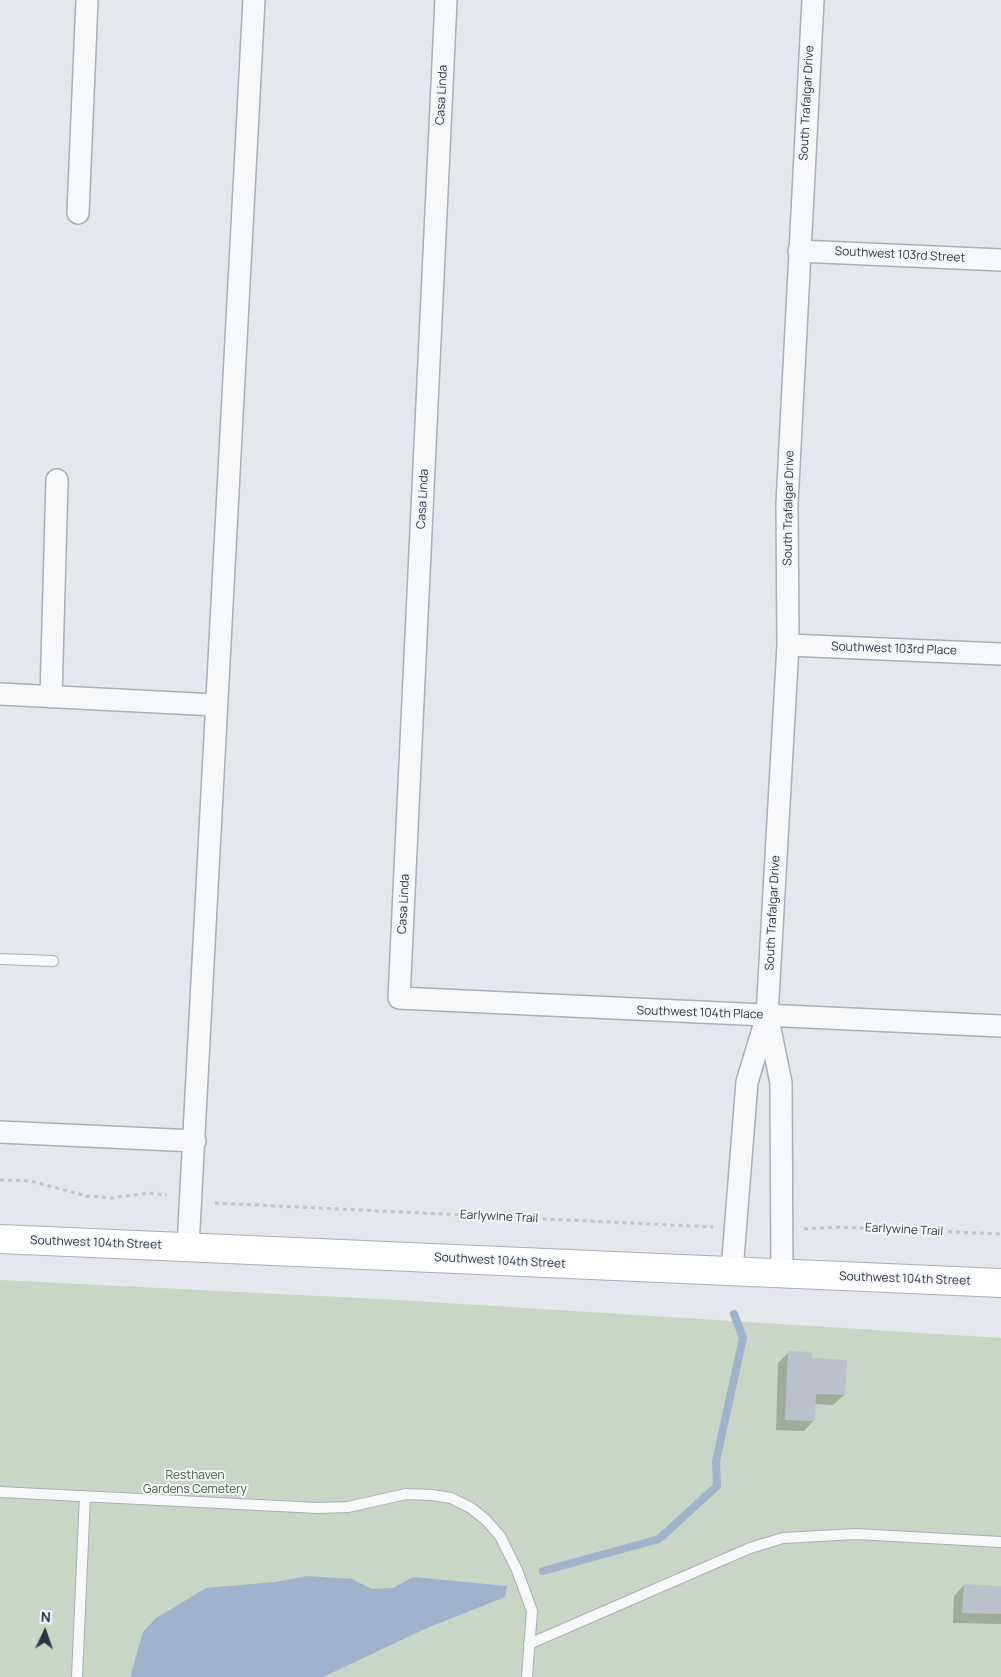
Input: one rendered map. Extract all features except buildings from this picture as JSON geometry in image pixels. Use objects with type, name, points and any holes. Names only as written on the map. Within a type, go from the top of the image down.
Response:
[{"type":"main road","name":"Southwest 104th Street","points":[[0,1239],[1001,1283]]},
{"type":"street","points":[[78,213],[87,0]]},
{"type":"street","points":[[188,1247],[254,0]]},
{"type":"street","name":"Casa Linda","points":[[399,998],[446,0]]},
{"type":"street","name":"South Trafalgar Drive","points":[[732,1271],[747,1082],[767,1016],[788,645],[787,504],[813,0]]},
{"type":"street","name":"Southwest 103rd Street","points":[[799,251],[1001,260]]},
{"type":"street","points":[[51,697],[57,480]]},
{"type":"street","name":"Southwest 103rd Place","points":[[788,645],[1001,654]]},
{"type":"street","points":[[0,694],[216,704]]},
{"type":"street","name":"Southwest 104th Place","points":[[399,998],[1001,1026]]},
{"type":"street","name":"South Trafalgar Drive","points":[[767,1016],[781,1083],[782,1274]]},
{"type":"street","points":[[0,1132],[194,1141]]},
{"type":"lane","points":[[0,959],[53,961]]},
{"type":"lane","points":[[0,1492],[318,1508],[348,1507],[406,1494],[451,1498],[471,1508],[500,1536],[517,1570],[532,1611],[527,1677]]},
{"type":"lane","points":[[77,1677],[85,1496]]},
{"type":"lane","points":[[529,1644],[750,1548],[784,1538],[856,1534],[1001,1542]]},
{"type":"path","name":"Earlywine Trail","points":[[0,1180],[30,1182],[87,1196],[111,1198],[149,1192],[219,1203],[736,1228]]},
{"type":"path","name":"Earlywine Trail","points":[[782,1230],[837,1227],[1001,1234]]},
{"type":"green space","name":"Resthaven Gardens Cemetery","points":[[0,1280],[399,1300],[1001,1338],[1001,1677],[0,1677]]},
{"type":"water","points":[[308,1576],[352,1579],[372,1589],[393,1588],[413,1577],[507,1586],[505,1597],[427,1628],[323,1677],[130,1677],[143,1632],[156,1618],[206,1588],[275,1582]]},
{"type":"waterway","points":[[543,1571],[659,1539],[717,1486],[716,1461],[743,1338],[734,1314]]}]
